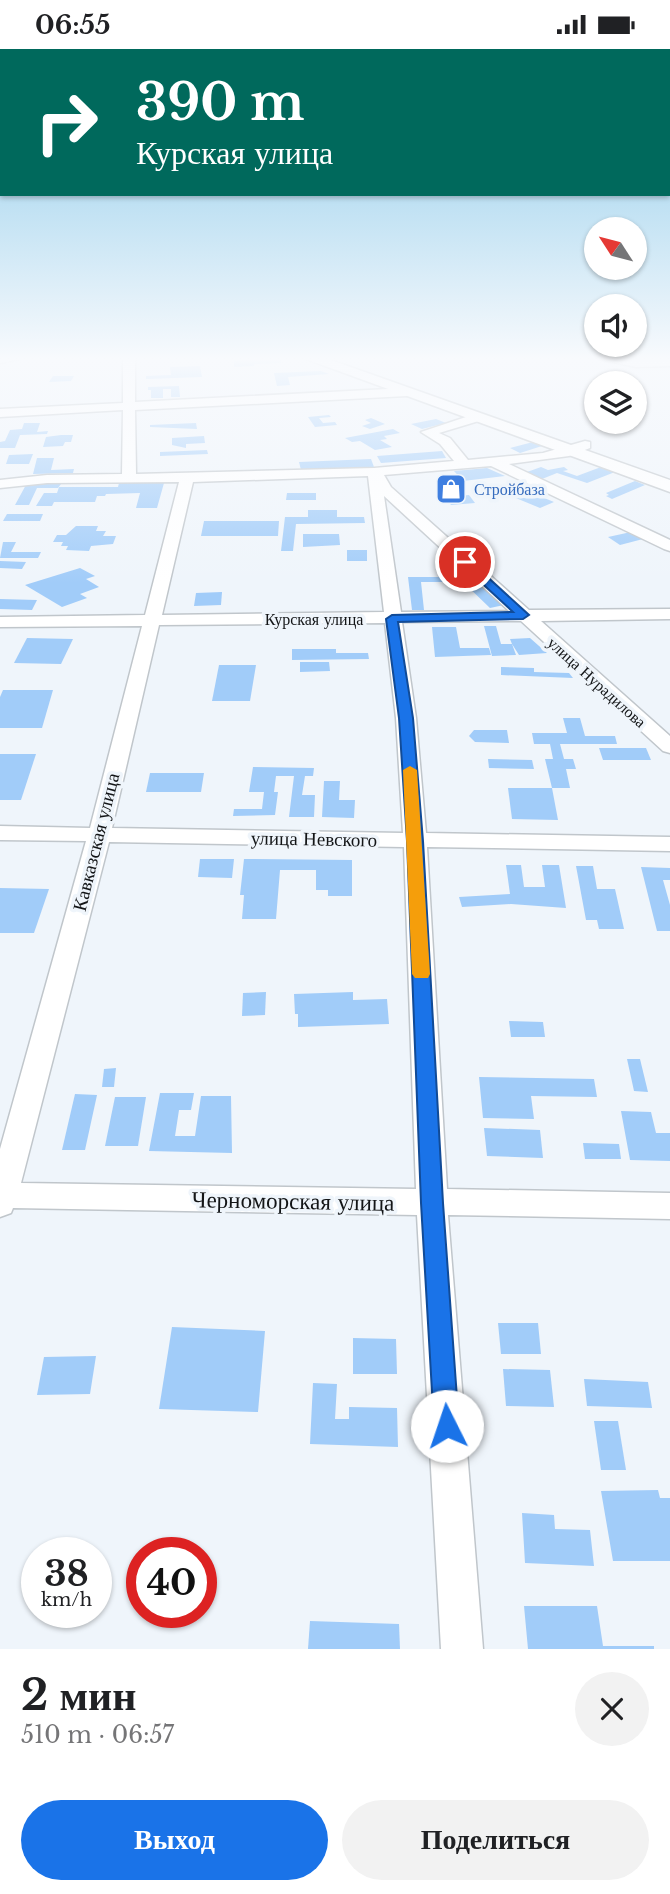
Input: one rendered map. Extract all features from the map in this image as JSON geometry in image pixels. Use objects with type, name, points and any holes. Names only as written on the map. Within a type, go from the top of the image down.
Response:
[{"type":"main road","points":[[530,434],[670,474]]},
{"type":"main road","points":[[536,434],[670,487]]},
{"type":"street","points":[[129,479],[130,434]]},
{"type":"street","points":[[431,434],[445,441],[464,464]]},
{"type":"street","points":[[1,484],[38,479],[187,478],[374,472],[494,461],[577,449]]},
{"type":"street","points":[[494,461],[670,546]]},
{"type":"street","points":[[374,472],[406,718],[415,841],[432,1203],[462,1649]]},
{"type":"street","name":"улица Нурадилова","points":[[374,472],[386,490],[670,747]]},
{"type":"street","name":"Кавказская улица","points":[[1,1198],[99,835],[187,478]]},
{"type":"street","name":"Курская улица","points":[[0,622],[670,614]]},
{"type":"street","name":"улица Невского","points":[[0,833],[670,844]]},
{"type":"street","name":"Черноморская улица","points":[[1,1198],[670,1206]]},
{"type":"building","points":[[8,434],[47,434],[20,435],[15,448],[0,448],[0,442],[5,441]]},
{"type":"building","points":[[368,434],[396,434],[384,436],[387,439],[380,440],[392,447],[375,450],[360,441],[352,442],[345,438]]},
{"type":"building","points":[[73,435],[71,442],[65,442],[63,446],[43,447],[46,437]]},
{"type":"building","points":[[204,436],[205,443],[186,444],[186,448],[172,445],[172,438]]},
{"type":"building","points":[[533,442],[542,446],[520,453],[510,448]]},
{"type":"building","points":[[207,450],[208,454],[160,456],[160,452]]},
{"type":"building","points":[[442,451],[446,458],[381,463],[377,456]]},
{"type":"building","points":[[33,454],[29,464],[6,464],[9,455]]},
{"type":"building","points":[[37,458],[54,458],[51,470],[74,469],[73,473],[33,474]]},
{"type":"building","points":[[371,459],[374,467],[301,470],[299,462]]},
{"type":"building","points":[[541,467],[548,470],[564,467],[568,470],[563,471],[577,476],[601,467],[615,472],[587,483],[557,473],[542,479],[527,472]]},
{"type":"building","points":[[487,468],[505,476],[463,481],[454,471]]},
{"type":"building","points":[[635,481],[645,485],[612,499],[606,496],[609,495],[606,493]]},
{"type":"building","points":[[27,483],[61,484],[58,488],[37,488],[29,505],[15,505]]},
{"type":"building","points":[[119,483],[164,483],[157,508],[136,508],[140,493],[106,494],[97,496],[95,502],[54,502],[52,506],[36,506],[44,493],[57,493],[59,487],[118,487]]},
{"type":"building","points":[[530,489],[536,491],[524,496],[537,495],[554,502],[540,508],[511,496]]},
{"type":"building","points":[[287,493],[316,493],[316,500],[286,500]]},
{"type":"building","points":[[469,495],[475,503],[451,505],[445,497]]},
{"type":"building","points":[[308,510],[337,510],[337,517],[364,517],[365,523],[296,524],[293,551],[281,551],[285,517],[308,517]]},
{"type":"building","points":[[7,514],[43,514],[40,521],[3,521]]},
{"type":"building","points":[[204,521],[279,521],[278,536],[201,536]]},
{"type":"building","points":[[76,526],[98,526],[96,531],[106,531],[103,536],[116,536],[113,544],[91,546],[89,551],[66,550],[68,546],[61,546],[63,542],[53,542],[57,535],[66,535]]},
{"type":"building","points":[[631,532],[643,539],[620,545],[608,537]]},
{"type":"building","points":[[303,534],[339,534],[340,545],[303,547]]},
{"type":"building","points":[[3,542],[16,542],[11,552],[41,552],[38,558],[0,558]]},
{"type":"building","points":[[347,550],[367,550],[367,561],[347,561]]},
{"type":"building","points":[[0,561],[26,562],[22,569],[0,568]]},
{"type":"building","points":[[80,568],[95,576],[86,579],[99,587],[80,594],[87,598],[62,607],[25,585]]},
{"type":"building","points":[[408,577],[474,577],[504,605],[490,608],[463,582],[421,582],[424,610],[412,610]]},
{"type":"building","points":[[222,592],[221,605],[194,606],[196,593]]},
{"type":"building","points":[[0,599],[37,600],[32,610],[0,609]]},
{"type":"building","points":[[484,626],[496,626],[501,644],[512,644],[516,655],[492,656]]},
{"type":"building","points":[[432,627],[456,627],[460,648],[489,648],[491,655],[435,657]]},
{"type":"building","points":[[27,638],[73,639],[61,664],[14,663]]},
{"type":"building","points":[[530,638],[547,653],[519,655],[510,639]]},
{"type":"building","points":[[292,649],[336,649],[336,653],[368,653],[369,659],[292,660]]},
{"type":"building","points":[[300,662],[329,662],[330,671],[300,672]]},
{"type":"building","points":[[219,665],[256,665],[250,701],[212,701]]},
{"type":"building","points":[[501,667],[569,673],[573,678],[501,675]]},
{"type":"building","points":[[3,690],[53,690],[42,728],[0,728],[0,697]]},
{"type":"building","points":[[563,718],[580,718],[585,736],[615,736],[617,744],[560,744],[564,759],[573,759],[576,769],[566,769],[570,788],[552,788],[545,759],[553,759],[550,744],[534,744],[532,733],[567,733]]},
{"type":"building","points":[[474,730],[507,730],[509,743],[475,742],[469,736]]},
{"type":"building","points":[[599,748],[646,748],[651,760],[603,760]]},
{"type":"building","points":[[0,754],[36,754],[21,800],[0,800]]},
{"type":"building","points":[[488,759],[532,760],[534,769],[489,768]]},
{"type":"building","points":[[253,767],[314,768],[313,776],[305,776],[302,795],[315,795],[314,817],[289,817],[294,776],[276,776],[274,792],[278,792],[275,815],[233,816],[234,809],[262,809],[264,792],[249,792]]},
{"type":"building","points":[[150,773],[204,773],[201,792],[146,792]]},
{"type":"building","points":[[324,781],[340,781],[339,800],[355,800],[354,818],[322,817]]},
{"type":"building","points":[[508,788],[552,788],[558,820],[512,819]]},
{"type":"building","points":[[200,859],[234,859],[232,878],[198,877]]},
{"type":"building","points":[[244,859],[352,860],[352,896],[328,896],[328,890],[316,890],[316,870],[280,870],[276,919],[242,919],[244,895],[240,895]]},
{"type":"building","points":[[506,865],[521,865],[524,887],[545,887],[542,865],[559,865],[566,908],[511,904],[462,907],[459,897],[510,894]]},
{"type":"building","points":[[576,866],[593,866],[597,889],[615,889],[624,929],[599,929],[597,920],[586,920]]},
{"type":"building","points":[[641,867],[670,868],[670,880],[663,880],[670,905],[670,931],[657,931]]},
{"type":"building","points":[[0,888],[49,889],[34,933],[0,933]]},
{"type":"building","points":[[266,992],[265,1015],[242,1016],[243,993]]},
{"type":"building","points":[[353,992],[353,1000],[387,999],[389,1024],[298,1027],[294,994]]},
{"type":"building","points":[[509,1021],[543,1022],[545,1037],[511,1037]]},
{"type":"building","points":[[627,1059],[640,1059],[648,1092],[634,1091]]},
{"type":"building","points":[[116,1068],[114,1087],[102,1087],[104,1069]]},
{"type":"building","points":[[479,1077],[594,1079],[597,1097],[531,1096],[534,1119],[483,1118]]},
{"type":"building","points":[[160,1093],[194,1093],[191,1110],[179,1110],[175,1136],[195,1136],[201,1096],[231,1096],[232,1153],[149,1151]]},
{"type":"building","points":[[75,1094],[97,1095],[85,1150],[62,1150]]},
{"type":"building","points":[[115,1097],[146,1097],[138,1146],[105,1146]]},
{"type":"building","points":[[621,1111],[651,1112],[656,1133],[670,1133],[670,1161],[630,1160]]},
{"type":"building","points":[[484,1128],[540,1130],[543,1158],[487,1156]]},
{"type":"building","points":[[583,1143],[619,1144],[621,1159],[585,1159]]},
{"type":"building","points":[[498,1323],[538,1323],[541,1354],[501,1354]]},
{"type":"building","points":[[172,1327],[265,1331],[258,1412],[159,1409]]},
{"type":"building","points":[[353,1338],[396,1339],[397,1374],[353,1374]]},
{"type":"building","points":[[96,1356],[90,1394],[37,1395],[44,1357]]},
{"type":"building","points":[[503,1369],[550,1370],[554,1407],[506,1406]]},
{"type":"building","points":[[584,1379],[648,1382],[652,1408],[587,1406]]},
{"type":"building","points":[[313,1383],[337,1384],[335,1419],[349,1419],[349,1407],[397,1408],[398,1447],[310,1444]]},
{"type":"building","points":[[594,1421],[618,1421],[626,1470],[601,1470]]},
{"type":"building","points":[[658,1490],[660,1498],[670,1498],[670,1561],[613,1561],[601,1491]]},
{"type":"building","points":[[522,1513],[554,1515],[555,1529],[590,1530],[594,1566],[525,1563]]},
{"type":"building","points":[[524,1606],[597,1606],[603,1646],[654,1646],[654,1649],[528,1649]]},
{"type":"building","points":[[310,1621],[399,1624],[400,1649],[308,1649]]},
{"type":"slow traffic","points":[[410,770],[421,974]]},
{"type":"place","name":"Стройбаза","points":[[451,489]]},
{"type":"route","points":[[447,1426],[432,1203],[415,841],[406,718],[392,619],[523,615],[465,562]]}]
